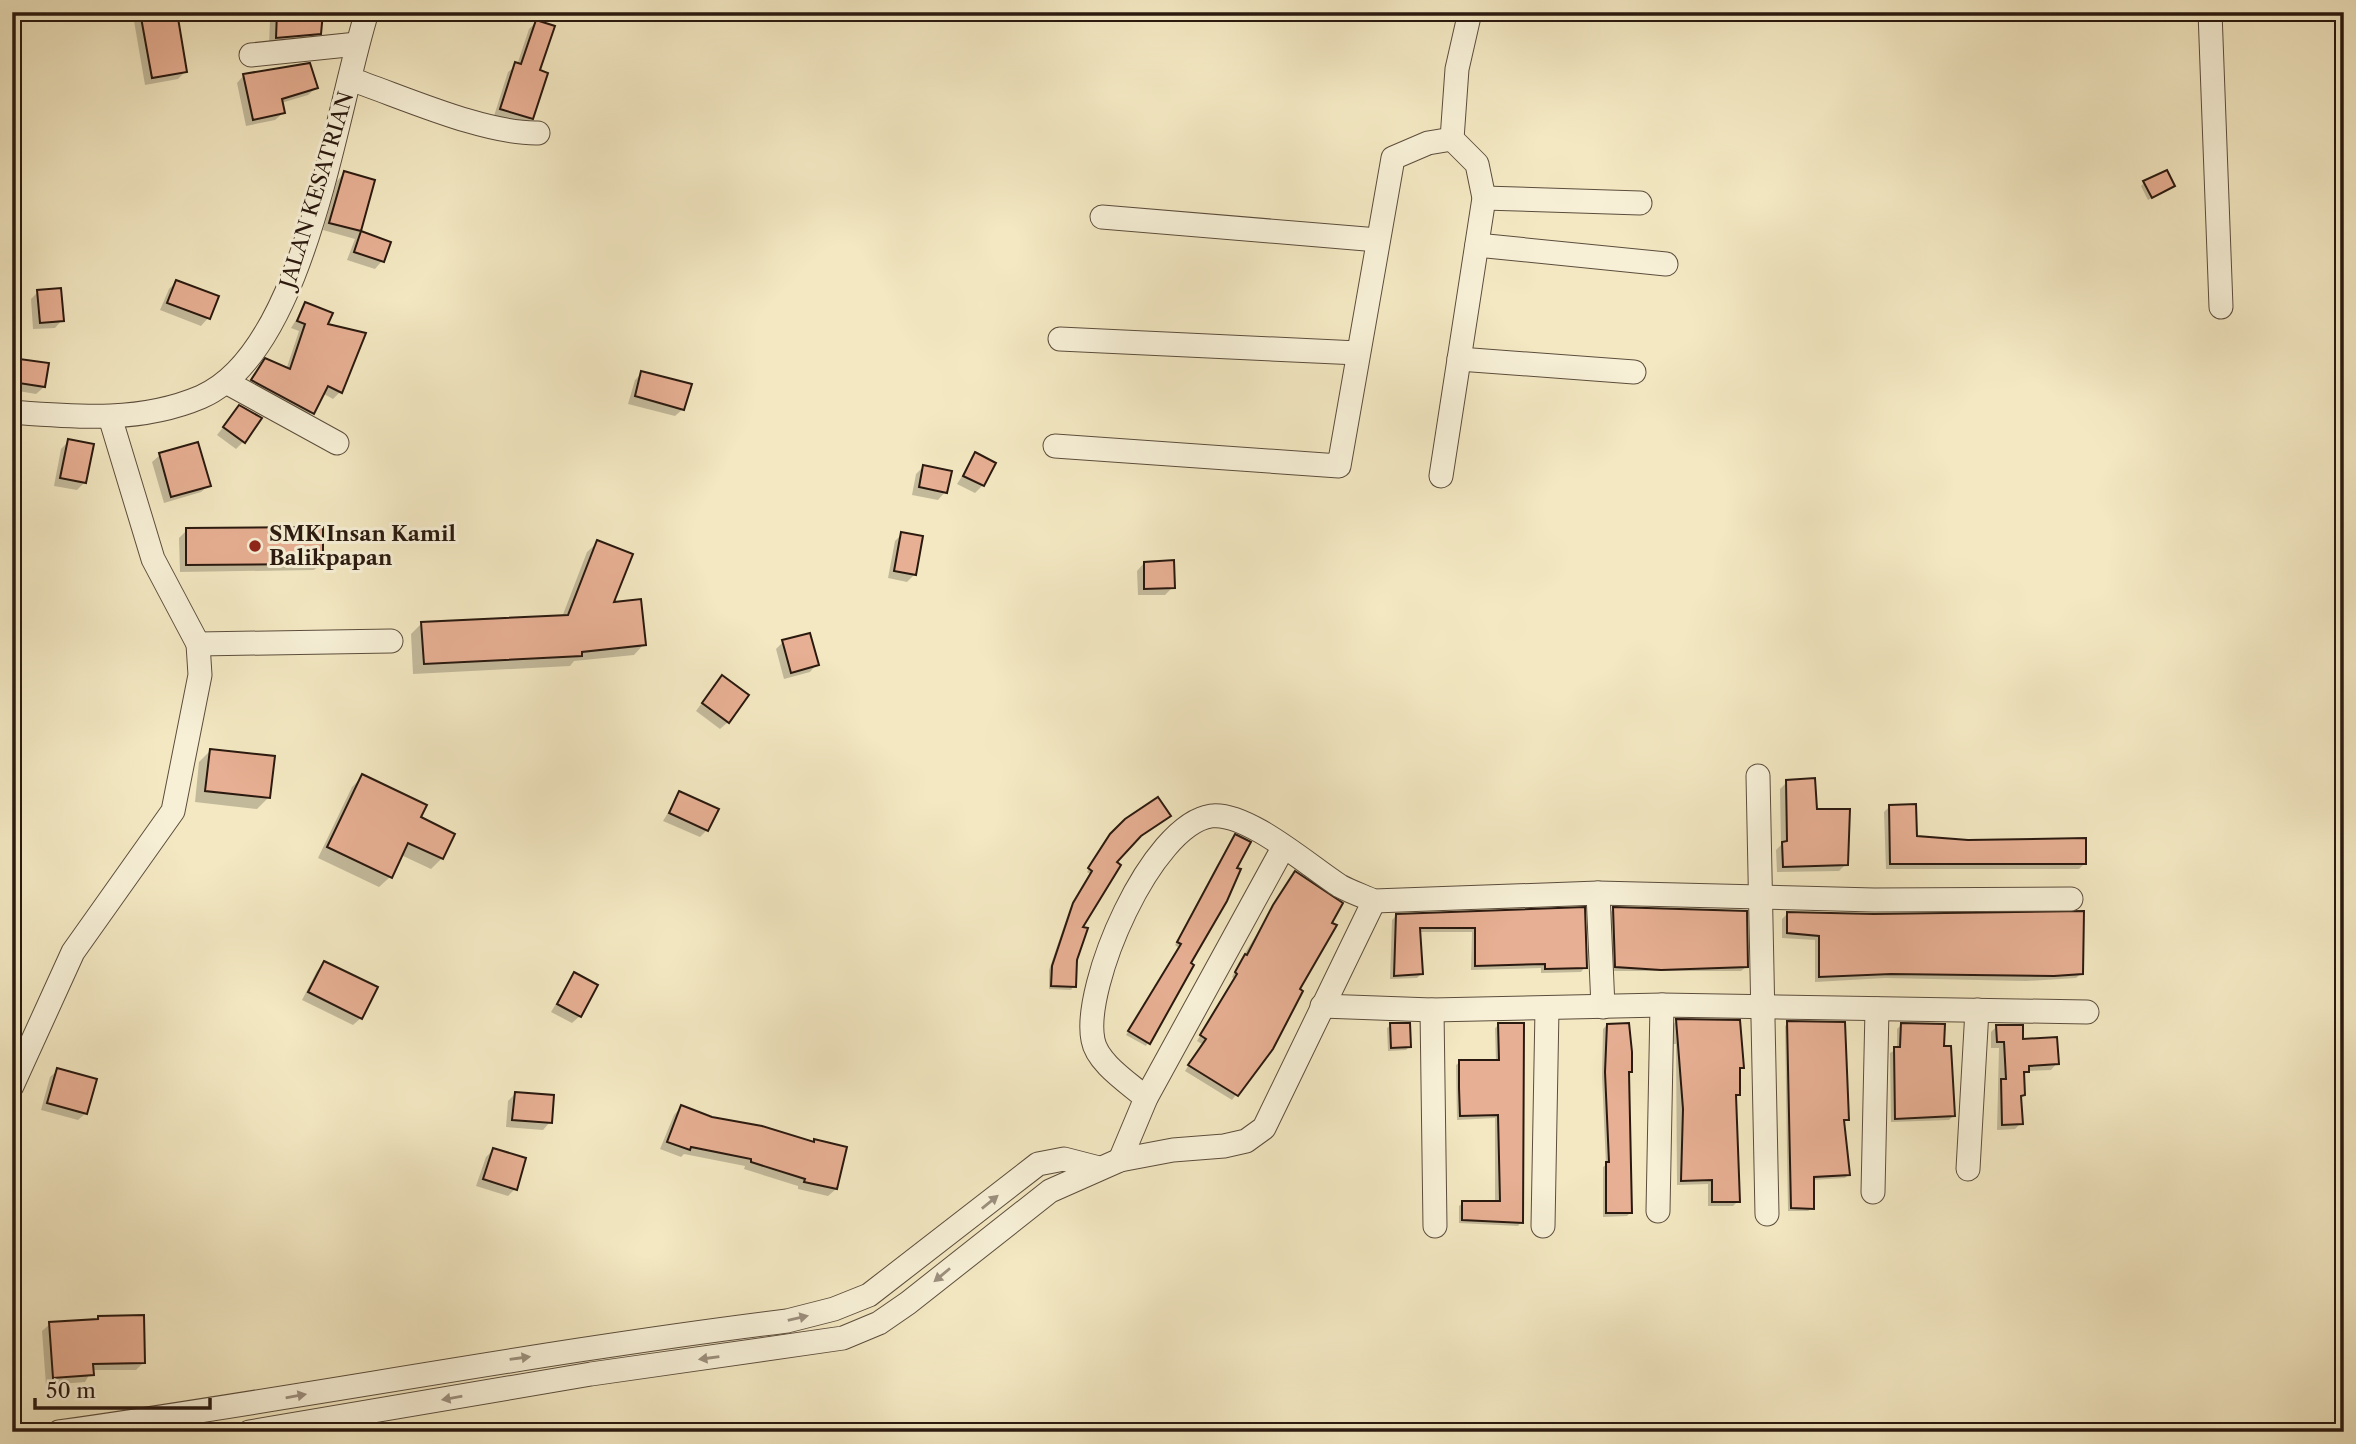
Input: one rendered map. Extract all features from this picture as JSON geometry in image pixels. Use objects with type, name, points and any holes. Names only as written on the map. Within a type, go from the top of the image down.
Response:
[{"type":"street","name":"JALAN KESATRIAN","points":[[12,412],[110,417],[159,411],[202,396],[226,382],[249,361],[277,316],[308,236],[367,12]]},
{"type":"street","points":[[1441,476],[1484,198],[1477,164],[1452,139],[1457,69],[1470,12]]},
{"type":"street","points":[[2210,12],[2221,307]]},
{"type":"street","points":[[251,55],[357,44]]},
{"type":"street","points":[[350,79],[475,121],[509,130],[538,133]]},
{"type":"street","points":[[1055,446],[1339,466],[1393,158],[1428,143],[1452,139]]},
{"type":"street","points":[[1484,198],[1640,203]]},
{"type":"street","points":[[1102,217],[1378,240]]},
{"type":"street","points":[[1477,245],[1666,264]]},
{"type":"street","points":[[1060,339],[1357,353]]},
{"type":"street","points":[[1459,359],[1634,372]]},
{"type":"street","points":[[226,382],[337,443]]},
{"type":"street","points":[[12,1086],[72,952],[173,811],[200,675],[198,644],[153,559],[110,417]]},
{"type":"street","points":[[198,644],[391,641]]},
{"type":"street","points":[[1758,776],[1767,1214]]},
{"type":"street","points":[[1146,1098],[1101,1058],[1093,1042],[1091,1016],[1095,988],[1134,891],[1166,847],[1191,826],[1210,816],[1230,818],[1253,828],[1343,887],[1374,901],[1598,893],[1951,901],[2071,899]]},
{"type":"street","points":[[1110,1164],[1283,848]]},
{"type":"street","points":[[1598,893],[1603,1007]]},
{"type":"street","points":[[249,1432],[591,1374],[843,1338],[879,1323],[1050,1191],[1110,1164],[1173,1150],[1224,1146],[1246,1141],[1264,1128],[1374,901]]},
{"type":"street","points":[[1322,1006],[1432,1010],[1662,1005],[2087,1012]]},
{"type":"street","points":[[1658,1211],[1662,1005]]},
{"type":"street","points":[[1543,1226],[1547,1009]]},
{"type":"street","points":[[1872,1192],[1877,1009]]},
{"type":"street","points":[[1432,1010],[1435,1226]]},
{"type":"street","points":[[1968,1169],[1977,1010]]},
{"type":"street","points":[[59,1432],[185,1414],[500,1361],[787,1321],[834,1309],[869,1295],[1038,1164],[1064,1159],[1110,1164]]},
{"type":"building","points":[[140,12],[177,12],[187,72],[152,78]]},
{"type":"building","points":[[277,12],[323,12],[321,34],[276,38]]},
{"type":"building","points":[[536,20],[555,26],[540,70],[548,73],[533,119],[500,109],[515,62],[521,64]]},
{"type":"building","points":[[310,63],[318,88],[282,99],[285,113],[253,120],[243,74]]},
{"type":"building","points":[[2167,170],[2175,186],[2152,198],[2143,181]]},
{"type":"building","points":[[344,171],[375,180],[361,231],[329,223]]},
{"type":"building","points":[[361,231],[391,242],[384,262],[354,252]]},
{"type":"building","points":[[176,280],[219,296],[210,319],[167,303]]},
{"type":"building","points":[[61,288],[64,321],[40,323],[37,290]]},
{"type":"building","points":[[305,302],[333,313],[328,324],[366,333],[342,393],[328,386],[314,414],[251,380],[265,358],[290,369],[305,324],[297,321]]},
{"type":"building","points":[[12,358],[49,363],[45,387],[12,382]]},
{"type":"building","points":[[641,371],[692,384],[684,410],[635,396]]},
{"type":"building","points":[[239,405],[262,418],[245,443],[223,427]]},
{"type":"building","points":[[68,439],[94,444],[86,483],[60,478]]},
{"type":"building","points":[[198,442],[211,486],[171,497],[159,453]]},
{"type":"building","points":[[975,452],[996,463],[984,486],[963,476]]},
{"type":"building","points":[[923,465],[952,471],[947,493],[919,487]]},
{"type":"building","name":"SMK Insan Kamil Balikpapan","points":[[323,527],[323,564],[186,565],[186,528]]},
{"type":"building","points":[[901,532],[923,536],[916,575],[894,571]]},
{"type":"building","points":[[597,540],[633,554],[614,602],[641,599],[646,645],[582,652],[582,656],[424,664],[421,622],[568,615]]},
{"type":"building","points":[[1174,560],[1175,588],[1144,589],[1144,562]]},
{"type":"building","points":[[810,633],[819,665],[791,673],[782,640]]},
{"type":"building","points":[[722,675],[749,695],[729,723],[702,703]]},
{"type":"building","points":[[210,749],[275,756],[270,798],[205,791]]},
{"type":"building","points":[[362,774],[427,805],[421,817],[455,834],[443,859],[408,843],[392,878],[327,847]]},
{"type":"building","points":[[1815,778],[1817,809],[1850,809],[1848,865],[1783,867],[1782,842],[1787,841],[1786,780]]},
{"type":"building","points":[[679,791],[719,809],[708,831],[669,813]]},
{"type":"building","points":[[1158,797],[1171,816],[1141,836],[1117,862],[1121,865],[1083,927],[1088,928],[1077,960],[1076,987],[1051,986],[1052,966],[1073,903],[1092,871],[1088,868],[1110,834],[1125,819]]},
{"type":"building","points":[[1916,804],[1917,836],[1968,840],[2086,838],[2086,864],[1890,864],[1889,805]]},
{"type":"building","points":[[1235,834],[1251,842],[1237,868],[1241,869],[1227,901],[1191,963],[1194,965],[1150,1044],[1128,1031],[1181,944],[1177,942]]},
{"type":"building","points":[[1295,871],[1343,903],[1332,923],[1337,925],[1300,989],[1303,991],[1273,1049],[1238,1096],[1188,1065],[1206,1039],[1200,1035]]},
{"type":"building","points":[[1585,907],[1587,968],[1545,969],[1545,964],[1475,966],[1475,928],[1420,928],[1423,974],[1394,976],[1396,914]]},
{"type":"building","points":[[1613,907],[1747,911],[1748,967],[1661,970],[1615,967]]},
{"type":"building","points":[[2084,911],[2083,974],[1891,974],[1819,977],[1819,936],[1787,933],[1787,912],[1874,914]]},
{"type":"building","points":[[324,961],[378,987],[362,1019],[308,992]]},
{"type":"building","points":[[574,972],[598,985],[581,1017],[557,1004]]},
{"type":"building","points":[[1676,1019],[1740,1020],[1744,1068],[1740,1068],[1740,1095],[1736,1095],[1740,1202],[1712,1202],[1712,1180],[1681,1181],[1683,1109]]},
{"type":"building","points":[[1787,1021],[1845,1022],[1849,1120],[1844,1120],[1850,1175],[1814,1177],[1814,1209],[1791,1208]]},
{"type":"building","points":[[1390,1023],[1410,1023],[1411,1047],[1391,1048]]},
{"type":"building","points":[[1498,1023],[1524,1023],[1523,1223],[1462,1220],[1462,1201],[1500,1201],[1498,1115],[1460,1116],[1459,1088],[1459,1060],[1499,1060]]},
{"type":"building","points":[[1629,1023],[1632,1052],[1632,1072],[1629,1072],[1632,1213],[1606,1213],[1606,1162],[1609,1162],[1605,1072],[1607,1024]]},
{"type":"building","points":[[1901,1023],[1945,1024],[1944,1046],[1951,1046],[1955,1116],[1895,1119],[1894,1047],[1900,1047]]},
{"type":"building","points":[[1996,1025],[2023,1025],[2023,1039],[2057,1037],[2059,1064],[2029,1066],[2029,1072],[2024,1072],[2025,1095],[2021,1096],[2023,1124],[2002,1125],[2001,1079],[2006,1079],[2004,1042],[1997,1042]]},
{"type":"building","points":[[57,1068],[97,1079],[87,1114],[47,1103]]},
{"type":"building","points":[[515,1092],[554,1095],[552,1123],[512,1120]]},
{"type":"building","points":[[681,1105],[712,1117],[762,1126],[814,1142],[814,1139],[847,1147],[837,1189],[804,1182],[805,1179],[751,1162],[751,1159],[691,1147],[690,1150],[667,1142]]},
{"type":"building","points":[[493,1148],[526,1158],[517,1190],[483,1179]]},
{"type":"building","points":[[144,1315],[145,1363],[93,1364],[94,1375],[53,1378],[49,1322],[98,1319],[98,1316]]},
{"type":"place","name":"SMK Insan Kamil Balikpapan","points":[[255,546]]}]
